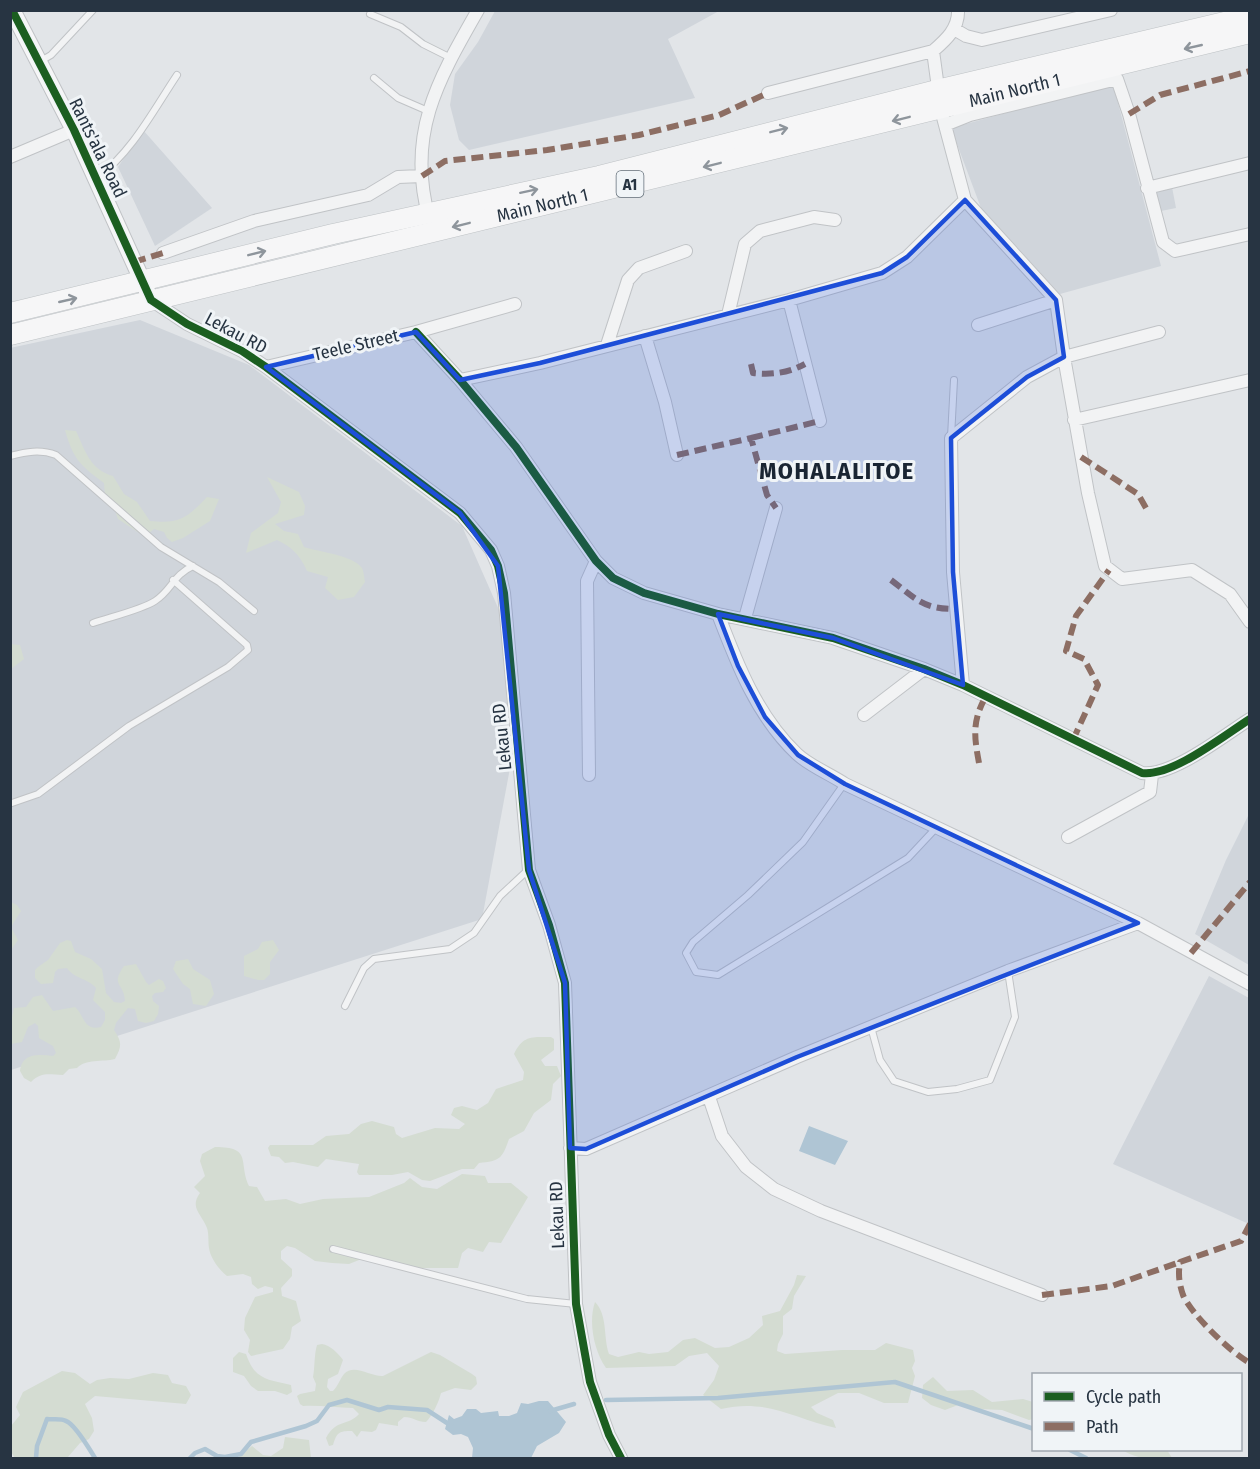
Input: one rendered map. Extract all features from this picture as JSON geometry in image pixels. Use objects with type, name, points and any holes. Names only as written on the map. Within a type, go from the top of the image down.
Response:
[{"type":"main road","name":"Main North 1","points":[[10,313],[428,212],[599,176],[937,90],[1250,16]]},
{"type":"main road","name":"Main North 1","points":[[10,335],[433,232],[943,117],[1250,33]]},
{"type":"street","name":"Rants'ala Road","points":[[12,10],[74,130],[151,300]]},
{"type":"street","points":[[433,232],[422,176],[422,147],[428,111],[438,82],[478,10]]},
{"type":"street","points":[[768,93],[933,51],[954,29],[958,10]]},
{"type":"street","points":[[954,29],[966,36],[982,39],[1111,10]]},
{"type":"street","points":[[933,51],[937,90],[965,200],[1056,300],[1074,420],[1105,566],[1122,579],[1192,570],[1230,594],[1250,622]]},
{"type":"street","points":[[943,117],[970,115],[1117,79],[1129,114],[1163,242],[1175,251],[1250,234]]},
{"type":"street","points":[[10,157],[74,130]]},
{"type":"street","points":[[1147,188],[1250,163]]},
{"type":"street","points":[[163,253],[255,221],[368,195],[398,177],[422,176]]},
{"type":"street","points":[[460,380],[789,300],[882,273],[907,257],[965,200]]},
{"type":"street","points":[[728,315],[745,244],[760,231],[814,217],[835,220]]},
{"type":"street","points":[[607,345],[628,280],[639,268],[686,251]]},
{"type":"street","name":"Lekau RD","points":[[151,300],[187,324],[242,351],[266,366],[460,513],[491,550],[498,566],[504,593],[529,870],[543,905],[565,983],[576,1304],[590,1382],[609,1435],[621,1458]]},
{"type":"street","points":[[789,300],[820,422]]},
{"type":"street","points":[[978,325],[1056,300]]},
{"type":"street","name":"Teele Street","points":[[266,366],[416,332],[515,304]]},
{"type":"street","points":[[416,332],[516,447],[596,561],[612,578],[644,593],[718,614],[833,638],[924,669],[963,685],[1099,754],[1142,773],[1152,775],[1174,767],[1250,719]]},
{"type":"street","points":[[963,685],[953,572],[951,438],[1027,377],[1064,357],[1159,332]]},
{"type":"street","points":[[645,336],[665,402],[677,454]]},
{"type":"street","points":[[1074,420],[1250,380]]},
{"type":"street","points":[[745,618],[776,508]]},
{"type":"street","points":[[589,775],[587,580],[596,561]]},
{"type":"street","points":[[718,614],[738,666],[765,717],[798,755],[845,784],[1138,923],[1250,984]]},
{"type":"street","points":[[864,715],[924,669]]},
{"type":"street","points":[[1068,837],[1150,792],[1152,775]]},
{"type":"street","points":[[570,1148],[586,1149],[709,1097],[782,1063],[1008,971],[1138,923]]},
{"type":"street","points":[[709,1097],[722,1136],[746,1167],[774,1189],[820,1211],[1042,1295]]},
{"type":"lane","points":[[38,62],[51,55],[93,10]]},
{"type":"lane","points":[[370,14],[401,27],[423,44],[451,58]]},
{"type":"lane","points":[[96,178],[130,146],[177,75]]},
{"type":"lane","points":[[374,78],[398,98],[428,111]]},
{"type":"lane","points":[[951,438],[954,381]]},
{"type":"lane","points":[[10,456],[46,451],[56,455],[161,547],[219,582],[254,611]]},
{"type":"lane","points":[[93,623],[154,602],[166,592],[173,580],[184,570],[194,566]]},
{"type":"lane","points":[[12,803],[38,794],[129,726],[228,667],[248,650],[247,645],[173,580]]},
{"type":"lane","points":[[845,784],[803,842],[748,895],[693,942],[686,953],[696,972],[718,975],[909,858],[937,827]]},
{"type":"lane","points":[[345,1006],[364,968],[374,959],[450,949],[474,933],[500,896],[529,870]]},
{"type":"lane","points":[[871,1027],[880,1060],[894,1081],[928,1092],[957,1089],[990,1080],[1015,1017],[1008,971]]},
{"type":"lane","points":[[333,1249],[527,1299],[576,1304]]},
{"type":"highlighted area","points":[[965,200],[1056,300],[1064,357],[1027,377],[951,438],[953,572],[963,685],[833,638],[718,614],[738,666],[765,717],[798,755],[845,784],[1138,923],[797,1057],[586,1149],[570,1148],[565,983],[529,870],[498,566],[460,513],[266,367],[416,332],[460,380],[540,363],[882,273],[907,257]]},
{"type":"shaded area","points":[[495,11],[719,11],[668,39],[695,98],[469,150],[459,140],[450,105],[455,74],[478,42]]},
{"type":"shaded area","points":[[1113,84],[1161,266],[1060,294],[981,208],[951,128]]},
{"type":"shaded area","points":[[143,130],[212,208],[155,246],[118,167]]},
{"type":"shaded area","points":[[1172,187],[1176,208],[1156,212],[1152,192]]},
{"type":"shaded area","points":[[140,320],[249,365],[462,526],[503,619],[510,768],[482,919],[11,1070],[10,348]]},
{"type":"shaded area","points":[[65,430],[76,431],[94,464],[113,476],[124,494],[137,502],[150,521],[182,518],[207,497],[219,499],[210,521],[183,538],[172,542],[164,532],[154,529],[148,534],[139,533],[118,519],[114,508],[105,496],[104,483],[78,461]]},
{"type":"shaded area","points":[[267,477],[299,492],[305,506],[304,515],[275,524],[284,531],[298,534],[304,547],[344,557],[362,568],[365,582],[354,597],[338,600],[325,588],[328,577],[307,571],[295,552],[277,540],[246,553],[251,533],[278,513],[281,502]]},
{"type":"shaded area","points":[[10,644],[20,645],[24,659],[11,669]]},
{"type":"shaded area","points":[[1249,814],[1250,965],[1195,934],[1226,860]]},
{"type":"shaded area","points":[[11,902],[21,911],[11,927]]},
{"type":"shaded area","points":[[11,927],[18,940],[11,950]]},
{"type":"shaded area","points":[[273,940],[279,950],[270,962],[270,974],[264,980],[244,976],[244,956],[258,949],[262,942]]},
{"type":"shaded area","points":[[71,941],[75,952],[91,959],[102,969],[106,993],[114,1002],[125,1001],[118,981],[124,966],[136,964],[149,985],[159,979],[163,981],[166,988],[163,992],[152,996],[153,1001],[159,1006],[154,1021],[146,1023],[138,1021],[135,1009],[128,1008],[116,1023],[114,1030],[120,1044],[115,1059],[85,1063],[77,1068],[69,1069],[63,1075],[43,1075],[31,1082],[24,1078],[20,1071],[24,1061],[32,1056],[53,1056],[56,1053],[53,1046],[39,1038],[38,1026],[35,1023],[28,1027],[22,1042],[11,1044],[11,1022],[14,1008],[26,1007],[33,997],[42,995],[53,1011],[75,1007],[91,1027],[101,1027],[105,1020],[105,1012],[93,1000],[96,988],[67,968],[58,969],[55,972],[53,983],[41,984],[35,978],[35,970],[48,960],[60,943]]},
{"type":"shaded area","points":[[188,959],[193,969],[210,980],[214,994],[206,1006],[193,1004],[190,989],[183,984],[173,969],[176,961]]},
{"type":"shaded area","points":[[1209,976],[1249,998],[1249,1224],[1113,1164]]},
{"type":"shaded area","points":[[551,1037],[554,1039],[554,1050],[541,1060],[545,1066],[557,1066],[561,1076],[553,1084],[551,1100],[534,1113],[524,1131],[509,1139],[502,1155],[496,1160],[479,1163],[474,1169],[462,1169],[430,1181],[422,1180],[408,1172],[392,1175],[359,1175],[357,1172],[359,1164],[326,1159],[318,1167],[293,1162],[285,1163],[279,1157],[271,1156],[268,1148],[270,1145],[313,1145],[326,1136],[349,1134],[361,1124],[372,1121],[394,1127],[396,1134],[402,1138],[435,1128],[459,1129],[465,1124],[451,1115],[454,1108],[462,1106],[477,1110],[488,1103],[496,1089],[523,1080],[524,1072],[514,1054],[517,1048],[529,1038]]},
{"type":"shaded area","points":[[215,1147],[227,1148],[240,1153],[249,1186],[257,1187],[265,1201],[286,1199],[300,1204],[323,1199],[369,1197],[404,1183],[410,1178],[422,1187],[437,1189],[462,1174],[485,1176],[488,1183],[511,1183],[528,1197],[501,1243],[489,1242],[483,1252],[468,1248],[462,1253],[458,1268],[419,1268],[364,1258],[349,1264],[315,1261],[295,1248],[287,1246],[281,1251],[281,1259],[292,1269],[292,1276],[281,1288],[282,1296],[296,1301],[301,1321],[292,1327],[290,1339],[283,1349],[251,1356],[248,1352],[250,1340],[244,1330],[245,1318],[255,1297],[273,1292],[273,1288],[265,1286],[258,1289],[252,1284],[251,1277],[243,1274],[227,1276],[211,1255],[207,1228],[196,1207],[200,1193],[194,1187],[205,1176],[200,1161],[202,1154]]},
{"type":"shaded area","points":[[797,1275],[806,1276],[794,1296],[792,1309],[783,1316],[783,1334],[777,1351],[785,1354],[875,1350],[886,1343],[913,1350],[915,1361],[912,1368],[915,1376],[908,1403],[884,1403],[859,1393],[838,1393],[811,1407],[817,1413],[833,1420],[836,1428],[767,1408],[737,1406],[721,1409],[703,1395],[714,1380],[719,1366],[707,1353],[689,1356],[675,1366],[606,1368],[598,1353],[592,1327],[595,1302],[604,1320],[609,1354],[618,1357],[639,1352],[649,1354],[668,1352],[683,1340],[695,1338],[715,1348],[729,1347],[749,1338],[763,1325],[762,1316],[780,1311]]},
{"type":"shaded area","points":[[322,1344],[334,1350],[343,1360],[338,1374],[328,1379],[327,1387],[330,1391],[333,1391],[348,1371],[358,1370],[383,1376],[431,1352],[472,1374],[476,1377],[477,1384],[471,1390],[455,1388],[441,1393],[435,1409],[426,1422],[404,1417],[398,1422],[398,1426],[379,1423],[376,1430],[361,1431],[357,1437],[352,1431],[341,1432],[337,1435],[333,1445],[329,1446],[326,1438],[330,1432],[359,1414],[353,1408],[300,1404],[297,1396],[315,1391],[316,1384],[313,1377],[315,1353],[317,1345]]},
{"type":"shaded area","points":[[239,1352],[246,1354],[258,1374],[291,1385],[292,1392],[287,1395],[275,1391],[258,1391],[251,1386],[244,1376],[233,1372],[233,1358]]},
{"type":"shaded area","points":[[62,1371],[75,1373],[90,1384],[97,1380],[129,1379],[153,1373],[168,1375],[172,1383],[186,1386],[191,1395],[186,1404],[95,1396],[85,1404],[92,1418],[94,1431],[89,1439],[80,1443],[68,1457],[15,1458],[11,1452],[11,1426],[20,1415],[16,1407],[23,1392]]},
{"type":"shaded area","points":[[933,1377],[947,1391],[973,1390],[992,1402],[1023,1399],[1032,1402],[1032,1419],[1002,1410],[958,1405],[945,1410],[931,1405],[922,1398],[923,1385]]},
{"type":"shaded area","points":[[285,1437],[309,1440],[311,1458],[237,1458],[252,1446],[263,1455],[271,1456],[283,1448]]},
{"type":"shaded area","points":[[1124,1451],[1168,1451],[1172,1458],[1152,1459]]},
{"type":"water","points":[[809,1126],[848,1141],[835,1165],[799,1151]]},
{"type":"water","points":[[548,1401],[566,1422],[559,1433],[537,1446],[531,1458],[472,1458],[473,1448],[468,1437],[461,1434],[453,1435],[445,1429],[449,1415],[454,1419],[462,1416],[467,1409],[476,1409],[481,1413],[498,1411],[499,1416],[509,1416],[517,1413],[521,1403]]},
{"type":"waterway","points":[[606,1400],[718,1398],[895,1382],[1032,1428]]},
{"type":"waterway","points":[[190,1458],[205,1449],[217,1456],[241,1454],[251,1442],[306,1426],[317,1421],[329,1405],[347,1400],[379,1410],[388,1407],[427,1410],[447,1423],[452,1423]]},
{"type":"waterway","points":[[550,1411],[574,1404]]},
{"type":"waterway","points":[[36,1458],[37,1446],[47,1419],[70,1423],[95,1458]]},
{"type":"waterway","points":[[1072,1451],[1086,1458]]},
{"type":"marked path","points":[[1129,114],[1160,95],[1250,71]]},
{"type":"marked path","points":[[422,176],[445,161],[547,150],[639,135],[719,115],[768,93]]},
{"type":"marked path","points":[[134,262],[163,253]]},
{"type":"marked path","points":[[751,364],[753,373],[767,374],[780,373],[805,364]]},
{"type":"marked path","points":[[751,438],[820,421]]},
{"type":"marked path","points":[[677,455],[751,438],[767,495],[776,508]]},
{"type":"marked path","points":[[1081,457],[1138,494],[1146,508]]},
{"type":"marked path","points":[[1073,740],[1098,685],[1084,659],[1066,651],[1076,616],[1109,570]]},
{"type":"marked path","points":[[891,580],[920,602],[944,609],[955,609]]},
{"type":"marked path","points":[[979,763],[975,729],[978,713],[986,696]]},
{"type":"marked path","points":[[1191,953],[1250,882]]},
{"type":"marked path","points":[[1250,1224],[1241,1241],[1180,1262],[1179,1275],[1183,1295],[1194,1312],[1223,1342],[1250,1363]]},
{"type":"marked path","points":[[1042,1295],[1112,1286],[1180,1262]]},
{"type":"cycle path","points":[[12,10],[74,130],[151,300],[187,324],[242,351],[266,367],[460,513],[491,550],[498,566],[504,593],[529,870],[549,925],[565,983],[576,1304],[590,1382],[609,1435],[621,1458]]},
{"type":"cycle path","points":[[416,332],[516,447],[596,561],[613,578],[644,593],[718,614],[833,638],[924,669],[963,685],[1142,773],[1154,773],[1168,769],[1212,745],[1250,719]]},
{"type":"district","name":"MOHALALITOE","points":[[837,471]]}]
